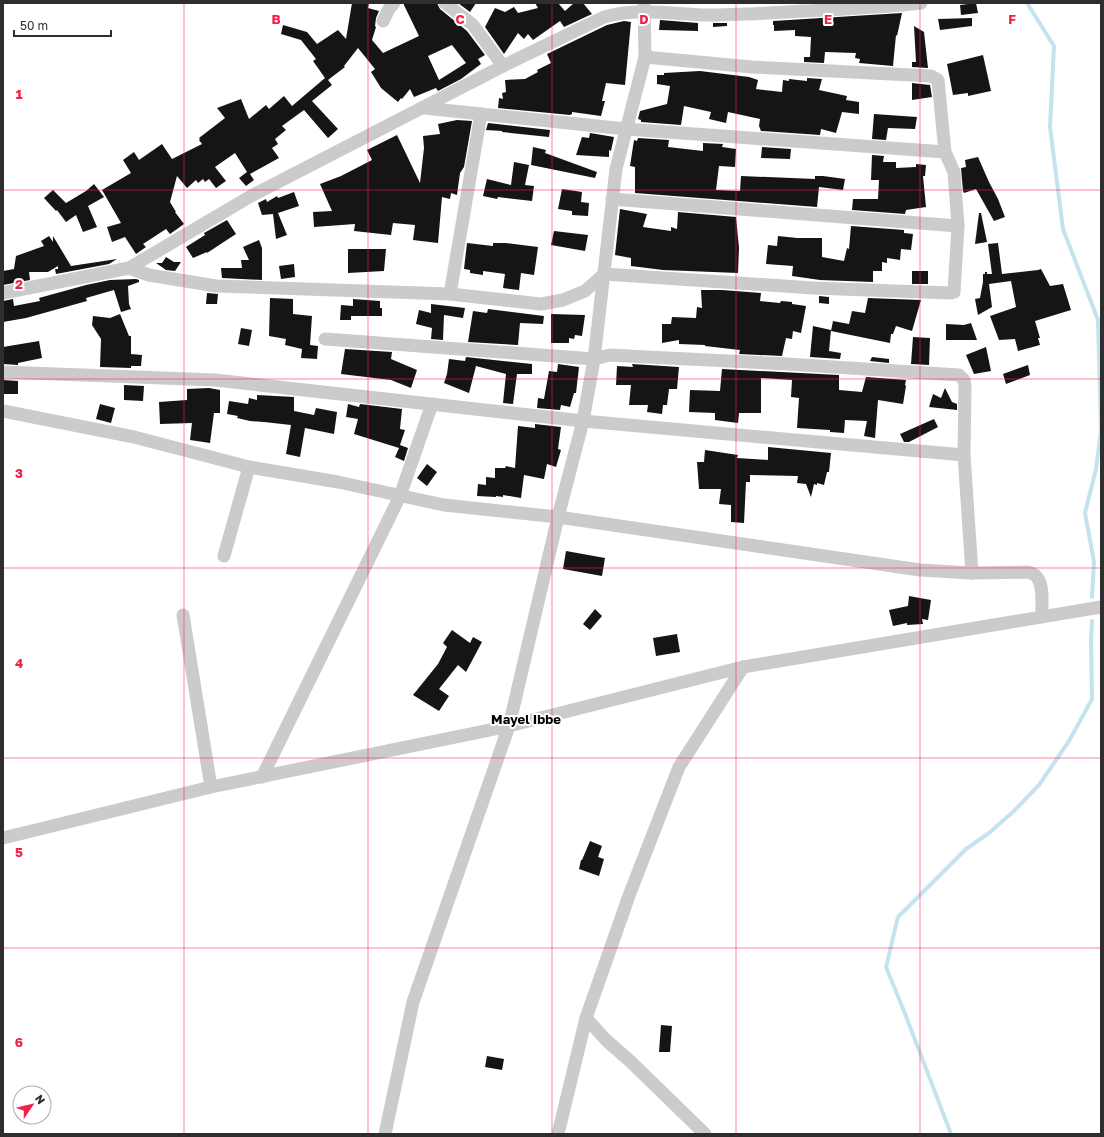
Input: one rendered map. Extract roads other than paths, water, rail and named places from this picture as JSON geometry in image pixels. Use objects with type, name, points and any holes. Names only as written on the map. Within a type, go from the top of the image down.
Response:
[{"type":"street","points":[[383,21],[394,3]]},
{"type":"street","points":[[445,3],[472,25],[503,66]]},
{"type":"street","points":[[3,293],[129,268],[252,196],[503,66],[597,20],[612,15],[644,7],[706,15],[887,7],[921,3]]},
{"type":"street","points":[[384,1134],[413,1002],[509,726],[558,517],[583,421],[594,359],[616,169],[646,57],[644,7]]},
{"type":"street","points":[[129,268],[149,275],[216,286],[450,294],[541,304],[563,300],[585,291],[604,274],[813,288],[954,292],[958,226],[954,172],[945,152],[938,80],[932,76],[752,67],[646,57]]},
{"type":"street","points":[[424,108],[626,129],[945,152]]},
{"type":"street","points":[[450,294],[481,114]]},
{"type":"street","points":[[612,199],[958,226]]},
{"type":"street","points":[[325,340],[594,359],[610,355],[959,375],[964,380],[965,386],[964,456],[972,573]]},
{"type":"street","points":[[3,372],[216,380],[583,421],[964,456]]},
{"type":"street","points":[[262,777],[400,496],[432,404]]},
{"type":"street","points":[[3,411],[134,436],[249,467],[338,482],[444,505],[558,517],[920,570],[972,573],[1028,572],[1035,574],[1039,580],[1042,617]]},
{"type":"street","points":[[224,556],[249,467]]},
{"type":"street","points":[[3,838],[211,787],[509,726],[743,667],[1101,608]]},
{"type":"street","points":[[182,615],[211,787]]},
{"type":"street","points":[[558,1134],[586,1018],[630,893],[679,767],[743,667]]},
{"type":"street","points":[[586,1018],[606,1040],[631,1062],[705,1134]]},
{"type":"waterway","points":[[1027,3],[1054,46],[1050,127],[1063,229],[1098,320],[1101,430],[1096,469],[1085,513],[1094,562],[1092,597]]},
{"type":"waterway","points":[[951,1134],[886,967],[898,917],[966,849],[989,833],[1014,811],[1039,785],[1069,741],[1092,699],[1092,621]]},
{"type":"district","name":"Mayel Ibbe","points":[[526,719]]}]
